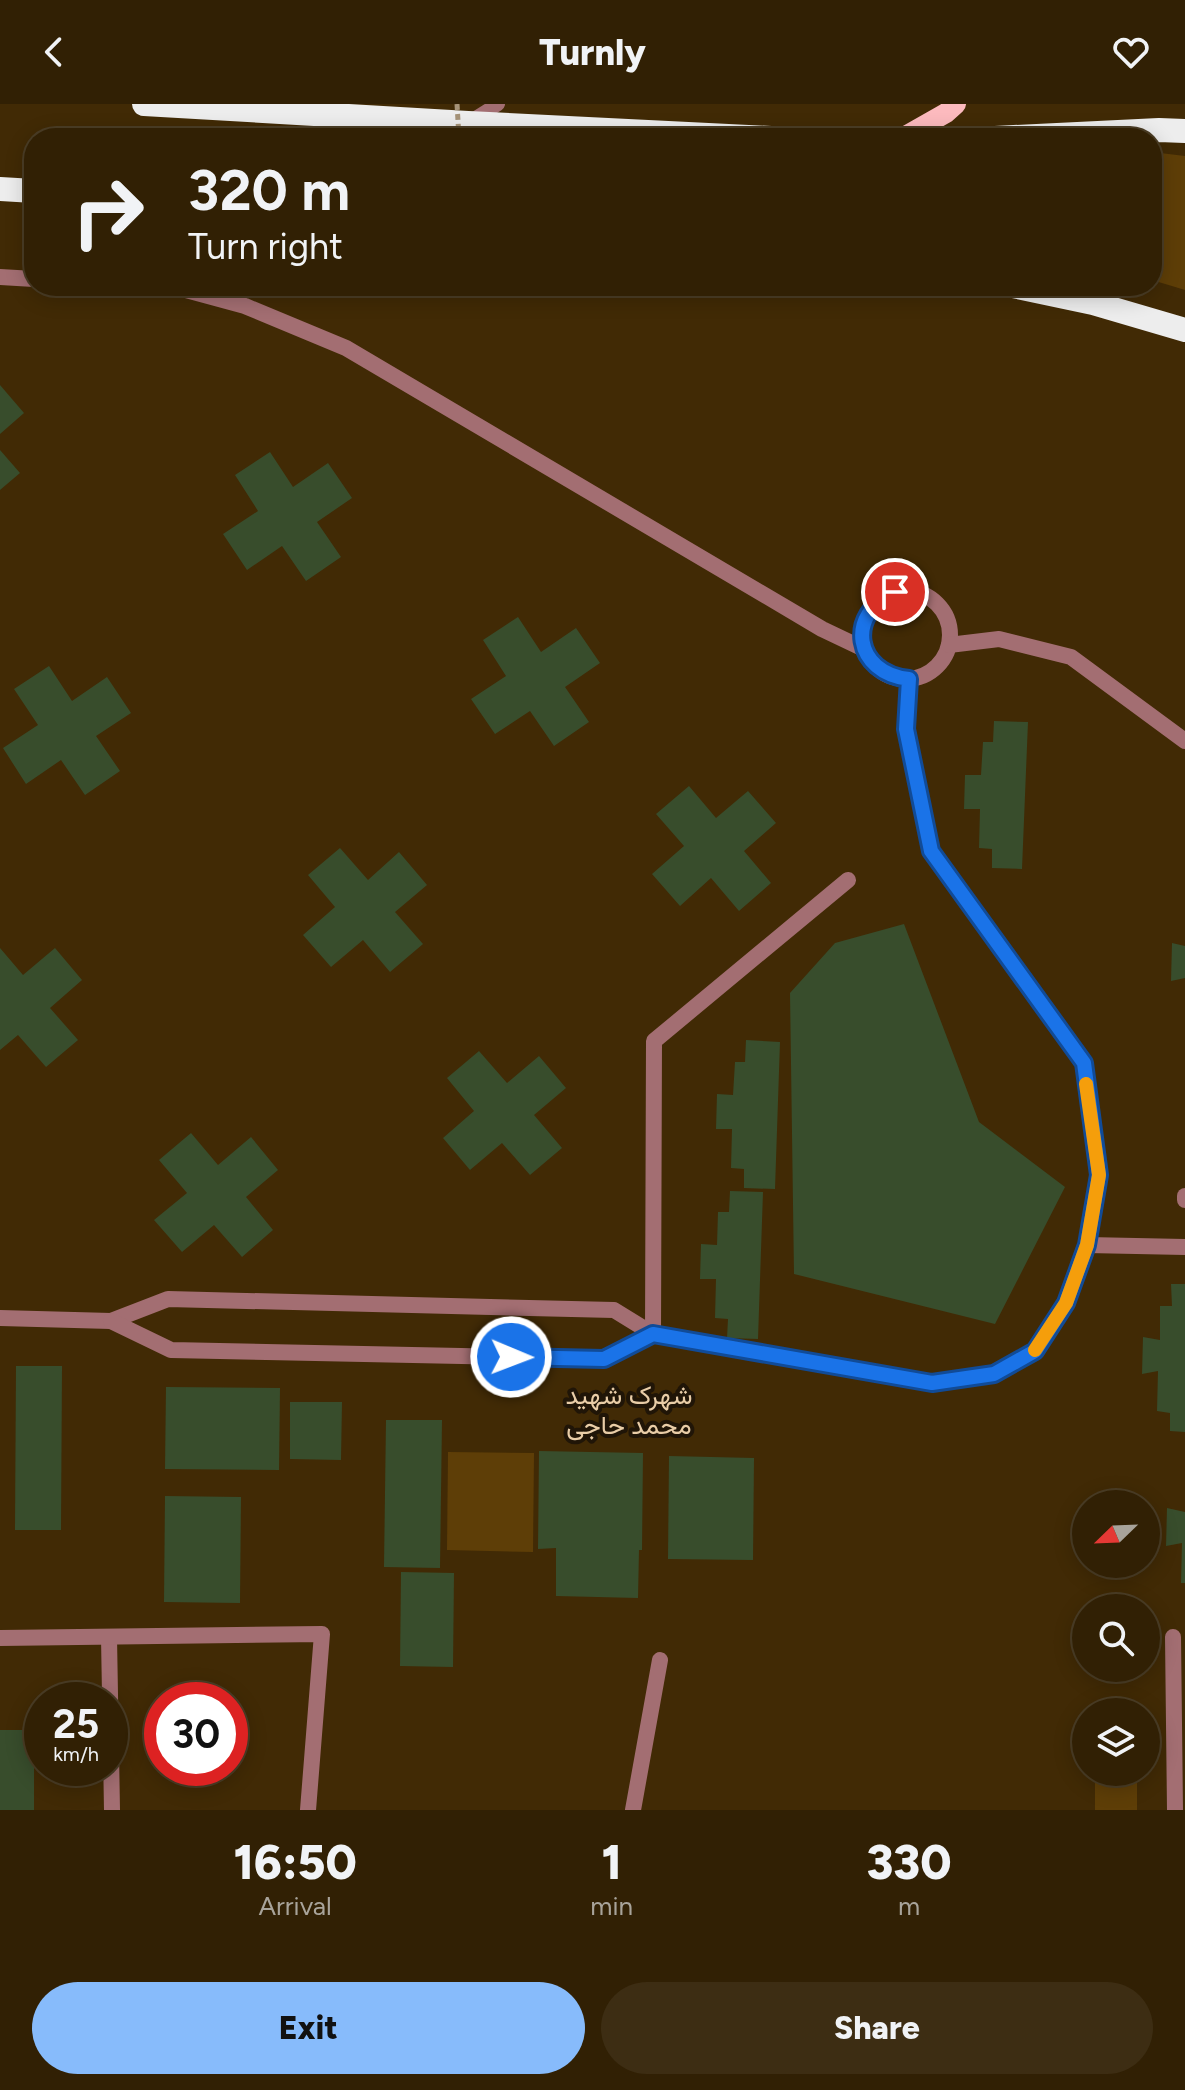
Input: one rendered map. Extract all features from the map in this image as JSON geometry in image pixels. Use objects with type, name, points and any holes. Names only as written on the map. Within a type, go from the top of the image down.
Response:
[{"type":"highway","points":[[144,104],[578,128]]},
{"type":"highway","points":[[1162,130],[1185,131]]},
{"type":"highway","points":[[0,189],[24,190]]},
{"type":"highway","points":[[1060,296],[1185,330]]},
{"type":"main road","points":[[920,128],[956,104]]},
{"type":"street","points":[[0,277],[24,278]]},
{"type":"street","points":[[208,296],[245,306],[346,348],[822,629],[864,649]]},
{"type":"street","points":[[895,592],[924,594],[937,603],[946,615],[950,629],[949,645],[944,658],[923,677],[895,678],[881,672],[871,662],[864,649],[864,621],[881,598],[895,592]]},
{"type":"street","points":[[949,645],[999,639],[1071,657],[1185,741]]},
{"type":"street","points":[[0,1318],[111,1321],[168,1299],[614,1310],[653,1334],[932,1383],[994,1374],[1035,1351],[1066,1303],[1087,1245],[1099,1175],[1084,1063],[931,851],[906,729],[909,679]]},
{"type":"street","points":[[653,1334],[654,1041],[848,880]]},
{"type":"street","points":[[1087,1245],[1185,1247]]},
{"type":"street","points":[[111,1321],[171,1350],[187,1351],[604,1359],[653,1334]]},
{"type":"street","points":[[0,1638],[322,1634],[308,1810]]},
{"type":"street","points":[[109,1637],[112,1810]]},
{"type":"street","points":[[1173,1637],[1175,1810]]},
{"type":"street","points":[[633,1810],[660,1660]]},
{"type":"lane","points":[[462,122],[498,104]]},
{"type":"shaded area","points":[[1162,153],[1185,156],[1185,290],[1162,283]]},
{"type":"shaded area","points":[[448,1452],[534,1453],[533,1552],[447,1550]]},
{"type":"shaded area","points":[[1095,1786],[1137,1786],[1137,1810],[1095,1810]]},
{"type":"building","points":[[0,385],[24,413],[0,434]]},
{"type":"building","points":[[0,450],[20,473],[0,490]]},
{"type":"building","points":[[270,452],[293,487],[328,463],[352,498],[317,522],[341,557],[306,581],[282,546],[247,570],[223,534],[258,511],[235,475]]},
{"type":"building","points":[[518,617],[541,652],[576,628],[600,663],[565,687],[589,722],[554,746],[530,711],[495,734],[471,699],[506,676],[483,640]]},
{"type":"building","points":[[49,666],[72,701],[107,677],[131,713],[96,736],[120,771],[85,795],[61,760],[26,784],[3,748],[38,725],[14,689]]},
{"type":"building","points":[[994,721],[1028,722],[1022,869],[992,868],[992,849],[979,848],[980,809],[964,809],[965,775],[981,775],[983,742],[993,742]]},
{"type":"building","points":[[689,786],[716,818],[748,791],[776,823],[744,851],[771,883],[739,911],[711,878],[680,906],[652,874],[684,846],[656,814]]},
{"type":"building","points":[[340,848],[368,880],[399,852],[427,885],[395,912],[423,944],[390,972],[363,940],[331,967],[303,935],[335,907],[308,875]]},
{"type":"building","points":[[904,924],[979,1122],[1065,1187],[995,1324],[794,1274],[790,993],[835,943]]},
{"type":"building","points":[[1172,943],[1185,946],[1185,978],[1171,981]]},
{"type":"building","points":[[0,948],[23,975],[55,948],[82,980],[50,1008],[78,1040],[46,1067],[18,1035],[0,1050]]},
{"type":"building","points":[[746,1040],[780,1042],[775,1189],[744,1188],[744,1169],[731,1168],[732,1129],[716,1129],[717,1094],[733,1095],[735,1062],[745,1062]]},
{"type":"building","points":[[479,1051],[507,1083],[539,1056],[566,1088],[534,1115],[562,1148],[530,1175],[502,1143],[470,1170],[443,1138],[474,1111],[447,1078]]},
{"type":"building","points":[[191,1133],[218,1165],[251,1137],[278,1170],[246,1197],[273,1230],[242,1257],[214,1225],[182,1252],[154,1220],[187,1193],[159,1160]]},
{"type":"building","points":[[730,1191],[763,1192],[758,1339],[727,1338],[728,1319],[715,1318],[716,1279],[700,1279],[701,1244],[717,1245],[718,1212],[729,1212]]},
{"type":"building","points":[[1171,1284],[1185,1284],[1185,1432],[1170,1431],[1170,1413],[1157,1411],[1158,1371],[1142,1374],[1143,1337],[1160,1340],[1160,1306],[1172,1306]]},
{"type":"building","points":[[16,1366],[62,1366],[61,1530],[15,1530]]},
{"type":"building","points":[[166,1387],[280,1388],[279,1470],[165,1469]]},
{"type":"building","points":[[290,1402],[342,1402],[341,1460],[290,1459]]},
{"type":"building","points":[[386,1420],[442,1420],[440,1568],[384,1567]]},
{"type":"building","points":[[539,1451],[643,1453],[638,1598],[556,1596],[556,1548],[538,1549]]},
{"type":"building","points":[[669,1456],[754,1458],[753,1560],[668,1559]]},
{"type":"building","points":[[165,1496],[241,1497],[240,1603],[164,1602]]},
{"type":"building","points":[[1167,1508],[1185,1512],[1185,1583],[1181,1583],[1182,1543],[1166,1546]]},
{"type":"building","points":[[401,1572],[454,1573],[453,1667],[400,1666]]},
{"type":"building","points":[[0,1730],[24,1730],[24,1786],[34,1786],[34,1810],[0,1810]]},
{"type":"slow traffic","points":[[1035,1350],[1066,1303],[1087,1245],[1099,1175],[1086,1084]]},
{"type":"district","name":"شهرک شهید محمد حاجی","points":[[629,1410]]},
{"type":"route","points":[[511,1357],[604,1359],[653,1334],[932,1383],[994,1374],[1035,1351],[1066,1303],[1087,1245],[1099,1175],[1084,1063],[931,851],[906,729],[909,679],[895,678],[881,672],[864,649],[862,635],[864,621],[871,608],[881,598],[895,592]]}]
